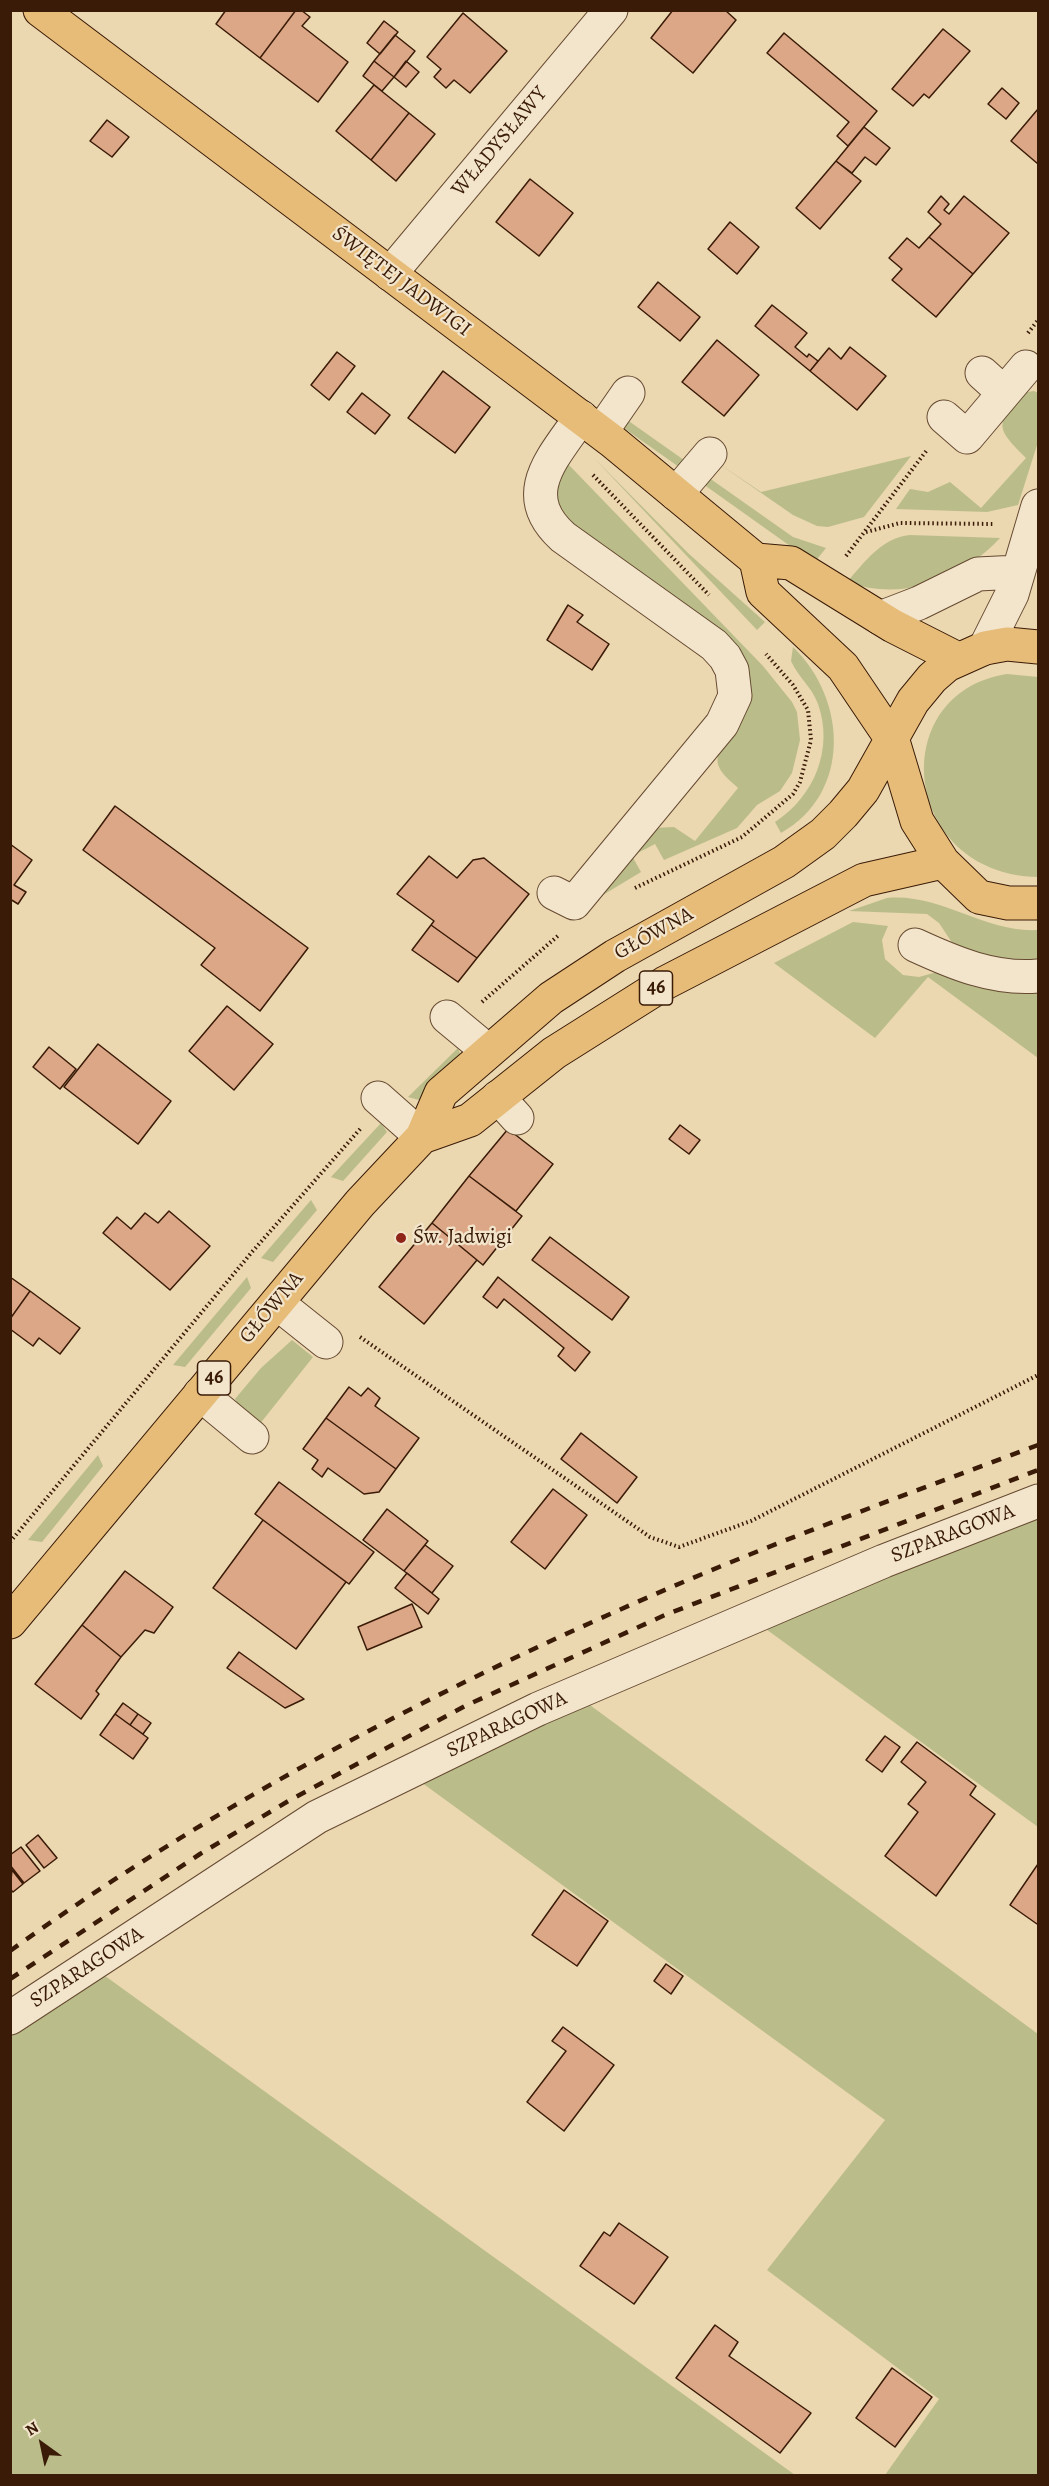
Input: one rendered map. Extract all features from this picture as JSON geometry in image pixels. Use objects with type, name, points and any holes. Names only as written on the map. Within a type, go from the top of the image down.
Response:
[{"type":"main road","name":"ŚWIĘTEJ JADWIGI","points":[[40,10],[591,424],[756,560]]},
{"type":"main road","points":[[972,653],[880,618],[791,562],[756,560],[763,592],[843,667],[893,741],[917,821],[943,862],[980,897],[1008,903],[1038,903]]},
{"type":"main road","name":"46","points":[[893,741],[913,701],[932,678],[972,653],[1008,644],[1038,647]]},
{"type":"main road","name":"GŁÓWNA","points":[[10,1622],[360,1203],[422,1137],[441,1093],[488,1051],[580,977],[804,850],[843,814],[893,741]]},
{"type":"main road","name":"GŁÓWNA","points":[[422,1137],[507,1107],[594,1026],[675,978],[864,880],[943,862]]},
{"type":"street","name":"WŁADYSŁAWY","points":[[390,274],[611,10]]},
{"type":"street","points":[[944,417],[968,436],[993,383],[1034,364]]},
{"type":"street","points":[[554,893],[574,903],[722,724],[735,696],[732,670],[714,645],[563,537],[544,517],[540,504],[542,478],[591,424],[628,393]]},
{"type":"street","points":[[676,494],[710,454]]},
{"type":"street","points":[[972,653],[1012,594],[1038,506]]},
{"type":"street","points":[[880,618],[920,603],[978,574],[1018,572]]},
{"type":"street","points":[[915,945],[976,970],[1002,975],[1038,976]]},
{"type":"street","points":[[447,1017],[488,1051]]},
{"type":"street","points":[[378,1098],[422,1137]]},
{"type":"street","points":[[277,1303],[339,1336]]},
{"type":"street","points":[[200,1394],[252,1437]]},
{"type":"street","name":"SZPARAGOWA","points":[[10,2018],[317,1817],[538,1709],[884,1561],[1038,1501]]},
{"type":"path","points":[[866,533],[887,525],[909,523],[999,524]]},
{"type":"path","points":[[339,1336],[650,1537],[679,1547],[751,1521],[1038,1375]]},
{"type":"green space","points":[[1034,391],[1038,393],[1038,442],[1018,505],[987,512],[896,509],[910,489],[928,492],[950,482],[981,508],[1026,458],[1009,440],[1002,427],[1003,420],[1021,393]]},
{"type":"green space","points":[[623,417],[691,465],[679,467],[621,426]]},
{"type":"green space","points":[[911,456],[864,517],[828,527],[817,526],[793,515],[715,461],[761,492]]},
{"type":"green space","points":[[594,458],[688,553],[765,622],[757,630]]},
{"type":"green space","points":[[568,464],[763,666],[792,702],[797,712],[800,740],[792,773],[780,791],[757,805],[737,828],[664,860],[655,844],[632,856],[641,872],[593,901],[654,828],[674,827],[695,841],[738,788],[723,773],[718,759],[726,731],[746,696],[559,513],[555,487]]},
{"type":"green space","points":[[705,475],[793,537],[826,548],[814,563],[703,484]]},
{"type":"green space","points":[[910,535],[1000,538],[968,565],[949,576],[930,583],[910,588],[889,589],[868,588],[847,582],[882,546]]},
{"type":"green space","points":[[793,647],[811,668],[824,692],[832,718],[834,744],[830,770],[820,794],[804,816],[781,833],[775,822],[789,812],[810,786],[822,755],[824,738],[818,704],[791,661]]},
{"type":"green space","points":[[1007,674],[1038,677],[1038,877],[992,868],[958,847],[936,816],[925,782],[927,746],[941,713],[967,688]]},
{"type":"green space","points":[[887,898],[926,901],[999,926],[1038,930],[1038,965],[1020,965],[955,947],[939,923],[927,914],[849,911]]},
{"type":"green space","points":[[853,922],[888,926],[882,940],[885,959],[903,975],[919,977],[937,972],[1038,989],[1038,1058],[928,977],[875,1038],[774,963]]},
{"type":"green space","points":[[458,1048],[462,1059],[419,1100],[408,1097]]},
{"type":"green space","points":[[381,1123],[387,1132],[343,1181],[331,1177]]},
{"type":"green space","points":[[311,1200],[317,1210],[273,1262],[261,1258]]},
{"type":"green space","points":[[247,1277],[251,1288],[185,1367],[173,1365]]},
{"type":"green space","points":[[292,1340],[313,1357],[259,1425],[239,1408],[235,1399],[261,1368]]},
{"type":"green space","points":[[98,1455],[103,1466],[42,1542],[28,1540]]},
{"type":"green space","points":[[1038,1514],[1038,1827],[759,1624]]},
{"type":"green space","points":[[583,1700],[1038,2034],[1038,2475],[885,2475],[939,2399],[767,2270],[885,2120],[414,1777]]},
{"type":"green space","points":[[101,1973],[795,2475],[11,2475],[10,2028]]},
{"type":"building","points":[[226,10],[296,10],[260,58],[216,24]]},
{"type":"building","points":[[296,10],[301,10],[310,17],[302,26],[348,62],[318,102],[260,58]]},
{"type":"building","points":[[673,10],[725,10],[736,20],[693,73],[651,38]]},
{"type":"building","points":[[463,13],[507,51],[470,93],[454,80],[446,88],[434,77],[441,69],[427,57]]},
{"type":"building","points":[[384,21],[398,32],[380,54],[367,43]]},
{"type":"building","points":[[943,29],[970,51],[929,98],[924,94],[913,106],[892,89]]},
{"type":"building","points":[[784,33],[877,111],[848,146],[837,136],[849,122],[767,53]]},
{"type":"building","points":[[395,35],[415,51],[394,77],[374,61]]},
{"type":"building","points":[[374,61],[394,77],[382,91],[363,76]]},
{"type":"building","points":[[406,61],[419,72],[406,87],[394,77]]},
{"type":"building","points":[[374,85],[409,113],[371,160],[336,131]]},
{"type":"building","points":[[1002,88],[1019,103],[1006,119],[988,104]]},
{"type":"building","points":[[1038,109],[1038,164],[1011,141]]},
{"type":"building","points":[[409,113],[435,134],[396,181],[371,160]]},
{"type":"building","points":[[107,120],[129,137],[112,157],[90,141]]},
{"type":"building","points":[[864,127],[890,148],[876,165],[865,157],[852,173],[836,161]]},
{"type":"building","points":[[836,161],[861,181],[820,229],[796,208]]},
{"type":"building","points":[[530,179],[573,213],[539,256],[496,222]]},
{"type":"building","points":[[941,196],[949,204],[944,210],[949,214],[964,196],[1009,233],[973,274],[929,237],[941,224],[928,212]]},
{"type":"building","points":[[730,222],[759,247],[737,274],[708,249]]},
{"type":"building","points":[[929,237],[973,274],[936,317],[892,280],[902,269],[889,258],[907,238],[919,248]]},
{"type":"building","points":[[658,282],[700,317],[680,341],[638,307]]},
{"type":"building","points":[[772,305],[807,333],[795,347],[807,357],[809,354],[818,361],[810,371],[755,326]]},
{"type":"building","points":[[717,340],[759,375],[724,416],[682,382]]},
{"type":"building","points":[[850,347],[886,376],[857,410],[810,371],[829,348],[841,359]]},
{"type":"building","points":[[337,352],[355,366],[329,400],[311,385]]},
{"type":"building","points":[[443,371],[490,407],[455,453],[408,418]]},
{"type":"building","points":[[362,393],[390,415],[375,434],[347,412]]},
{"type":"building","points":[[568,605],[583,615],[577,622],[609,644],[592,670],[547,640]]},
{"type":"building","points":[[115,806],[308,948],[260,1011],[201,965],[215,948],[83,850]]},
{"type":"building","points":[[10,844],[32,860],[14,885],[26,892],[18,904],[10,899]]},
{"type":"building","points":[[429,856],[457,878],[473,860],[484,858],[529,894],[477,958],[431,925],[434,921],[397,894]]},
{"type":"building","points":[[431,925],[477,958],[458,982],[412,950]]},
{"type":"building","points":[[227,1006],[273,1044],[234,1090],[189,1051]]},
{"type":"building","points":[[98,1044],[171,1101],[138,1144],[64,1087]]},
{"type":"building","points":[[49,1047],[76,1069],[60,1089],[33,1067]]},
{"type":"building","points":[[680,1125],[700,1140],[689,1154],[669,1139]]},
{"type":"building","points":[[508,1129],[553,1164],[516,1211],[469,1176]]},
{"type":"building","points":[[469,1176],[522,1216],[483,1265],[432,1223]]},
{"type":"building","points":[[169,1211],[210,1246],[170,1290],[103,1233],[117,1217],[131,1229],[145,1213],[158,1223]]},
{"type":"building","points":[[432,1223],[477,1260],[424,1324],[379,1287]]},
{"type":"building","points":[[550,1237],[629,1297],[612,1320],[532,1260]]},
{"type":"building","points":[[10,1277],[30,1291],[10,1319]]},
{"type":"building","points":[[498,1277],[590,1352],[575,1371],[558,1356],[564,1348],[504,1299],[497,1308],[483,1297]]},
{"type":"building","points":[[30,1291],[80,1328],[60,1354],[39,1338],[33,1346],[10,1329],[10,1319]]},
{"type":"building","points":[[349,1387],[361,1396],[368,1388],[380,1398],[375,1406],[419,1438],[396,1469],[326,1418]]},
{"type":"building","points":[[326,1418],[396,1469],[379,1492],[364,1494],[328,1468],[322,1477],[312,1469],[318,1460],[303,1449]]},
{"type":"building","points":[[581,1433],[637,1477],[617,1503],[561,1459]]},
{"type":"building","points":[[279,1482],[374,1552],[349,1584],[255,1514]]},
{"type":"building","points":[[553,1489],[587,1515],[545,1569],[511,1542]]},
{"type":"building","points":[[387,1509],[428,1541],[404,1571],[363,1540]]},
{"type":"building","points":[[263,1520],[346,1582],[296,1649],[213,1588]]},
{"type":"building","points":[[425,1545],[453,1566],[432,1593],[404,1571]]},
{"type":"building","points":[[125,1571],[173,1607],[154,1633],[145,1630],[121,1657],[82,1625]]},
{"type":"building","points":[[407,1573],[439,1599],[428,1614],[395,1588]]},
{"type":"building","points":[[412,1604],[422,1627],[367,1650],[358,1627]]},
{"type":"building","points":[[82,1625],[121,1657],[96,1691],[99,1694],[81,1719],[35,1684]]},
{"type":"building","points":[[239,1652],[304,1699],[285,1708],[227,1668]]},
{"type":"building","points":[[123,1703],[138,1714],[130,1725],[115,1714]]},
{"type":"building","points":[[115,1714],[148,1738],[133,1759],[100,1735]]},
{"type":"building","points":[[138,1714],[151,1723],[143,1734],[130,1725]]},
{"type":"building","points":[[885,1736],[900,1747],[882,1772],[866,1760]]},
{"type":"building","points":[[917,1742],[976,1786],[970,1795],[995,1814],[936,1896],[885,1856],[918,1812],[908,1804],[926,1782],[901,1762]]},
{"type":"building","points":[[38,1835],[57,1858],[44,1868],[26,1845]]},
{"type":"building","points":[[21,1847],[40,1871],[24,1883],[10,1865],[10,1855]]},
{"type":"building","points":[[1038,1864],[1038,1923],[1037,1924],[1010,1905]]},
{"type":"building","points":[[12,1870],[23,1884],[13,1892],[10,1889]]},
{"type":"building","points":[[564,1890],[608,1921],[577,1966],[532,1935]]},
{"type":"building","points":[[666,1964],[683,1976],[671,1994],[654,1981]]},
{"type":"building","points":[[563,2027],[614,2065],[564,2131],[527,2102],[566,2051],[552,2041]]},
{"type":"building","points":[[619,2223],[668,2257],[634,2304],[580,2266],[604,2232],[610,2236]]},
{"type":"building","points":[[715,2325],[738,2342],[729,2356],[811,2413],[780,2453],[676,2378]]},
{"type":"building","points":[[892,2368],[932,2397],[895,2447],[856,2418]]},
{"type":"railway","points":[[10,1951],[86,1899],[241,1801],[403,1713],[485,1672],[651,1596],[747,1556],[1038,1445]]},
{"type":"railway","points":[[10,1979],[200,1854],[290,1800],[465,1706],[665,1615],[1038,1470]]},
{"type":"place","name":"Św. Jadwigi","points":[[401,1238]]}]
